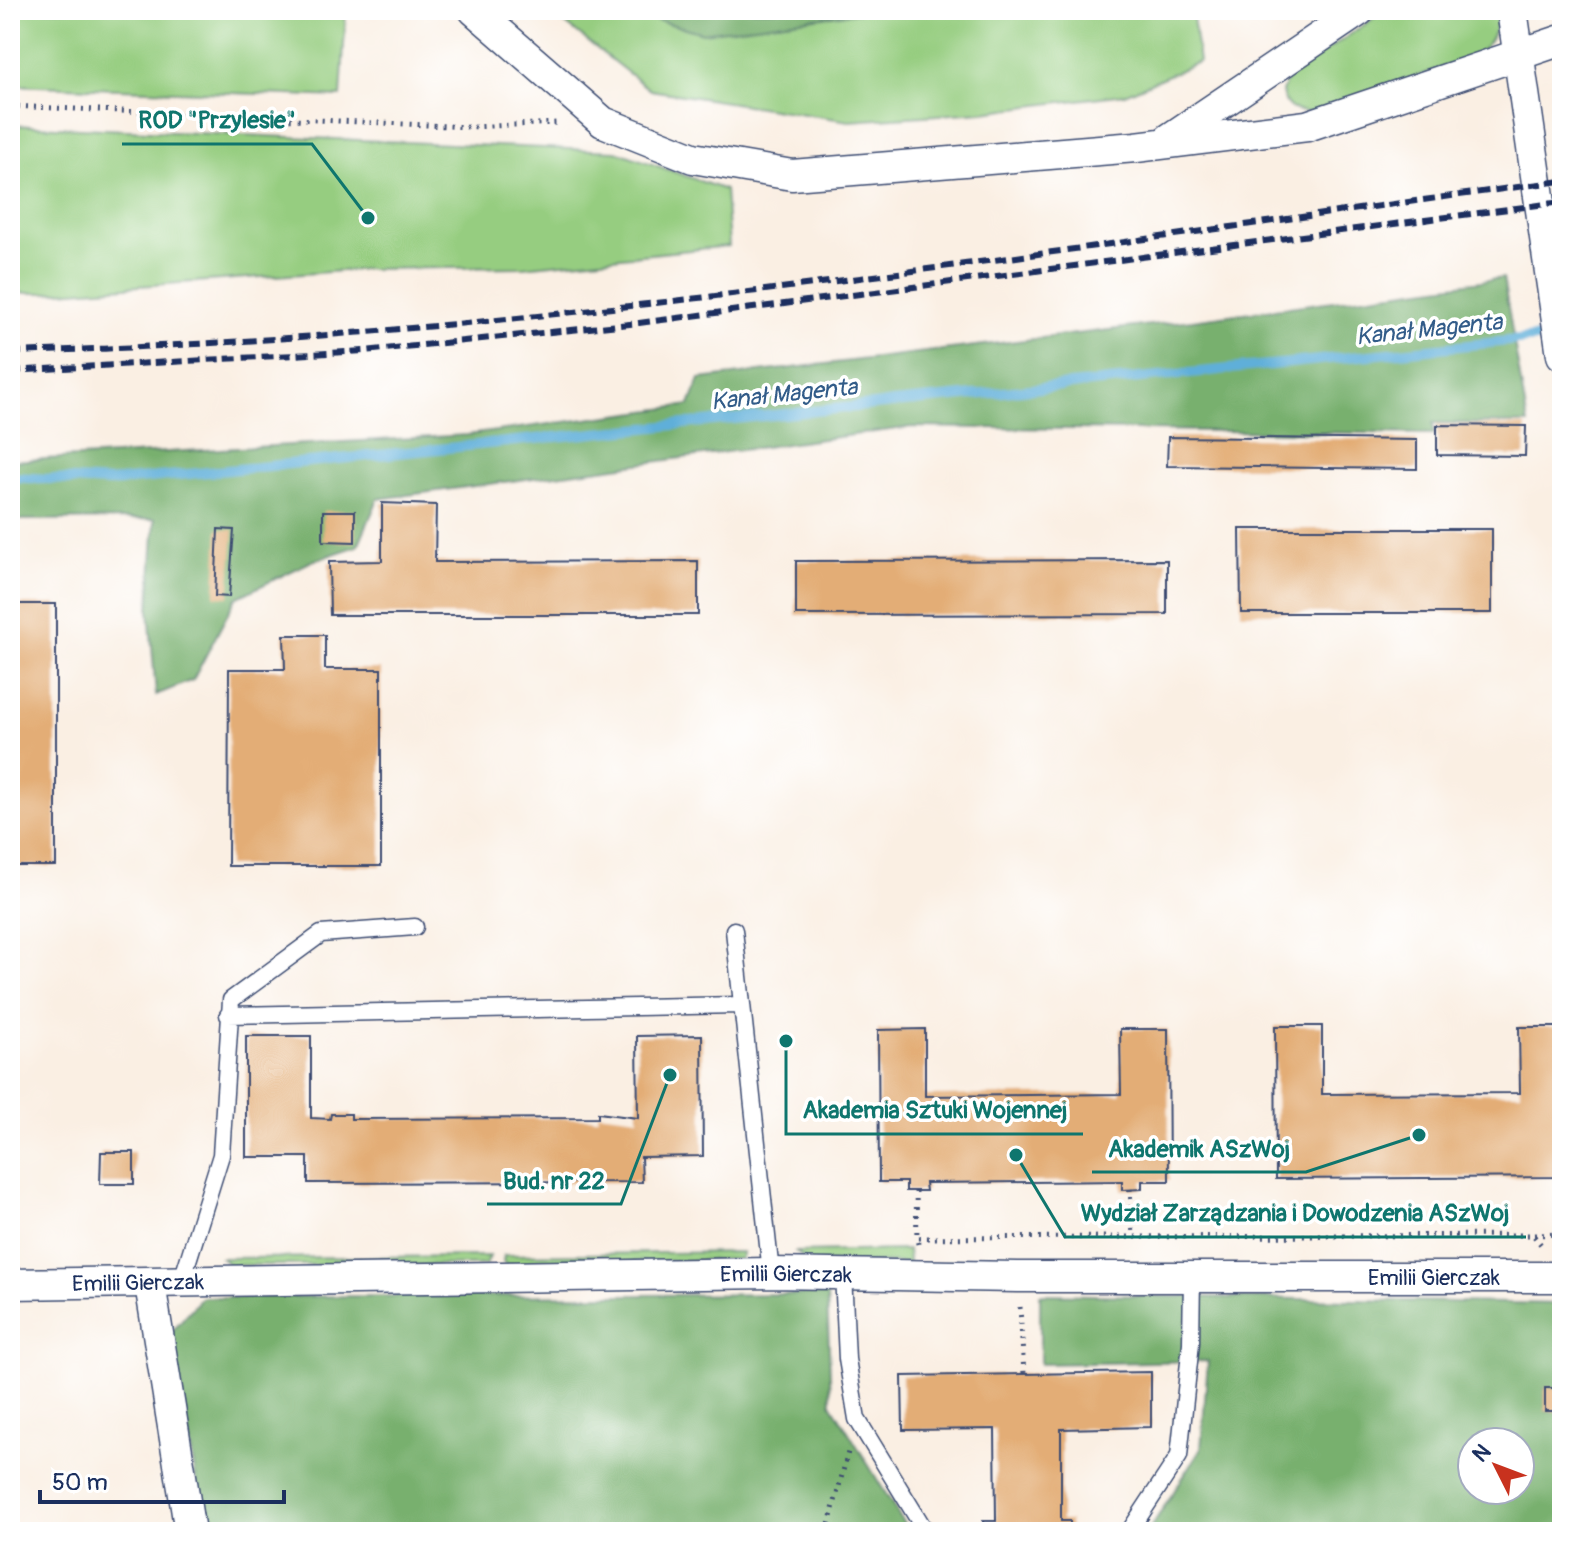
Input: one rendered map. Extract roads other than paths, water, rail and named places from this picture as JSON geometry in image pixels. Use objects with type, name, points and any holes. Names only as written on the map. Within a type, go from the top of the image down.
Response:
[{"type":"street","points":[[474,10],[603,122],[693,158],[792,175],[1164,143],[1307,126],[1562,40]]},
{"type":"street","points":[[1164,143],[1360,10]]},
{"type":"street","points":[[1512,10],[1521,54],[1562,355]]},
{"type":"street","name":"Emilii Gierczak","points":[[10,1284],[771,1273],[1018,1277],[1562,1277]]},
{"type":"street","points":[[150,1284],[190,1532]]},
{"type":"lane","points":[[181,1283],[221,1155],[231,1000],[321,934],[415,927]]},
{"type":"lane","points":[[734,930],[739,1005],[771,1273]]},
{"type":"lane","points":[[228,1015],[739,1005]]},
{"type":"lane","points":[[843,1273],[847,1359],[857,1419],[926,1532]]},
{"type":"lane","points":[[1129,1532],[1179,1456],[1191,1343],[1192,1276]]},
{"type":"waterway","name":"Kanał Magenta","points":[[10,477],[110,482],[1557,336]]},
{"type":"railway","points":[[10,352],[205,343],[399,329],[594,310],[982,262],[1562,181]]},
{"type":"railway","points":[[10,371],[365,351],[639,323],[1562,202]]},
{"type":"place","name":"ROD \"Przylesie\"","points":[[368,218]]},
{"type":"place","name":"Akademia Sztuki Wojennej","points":[[786,1041]]},
{"type":"place","name":"Bud. nr 22","points":[[670,1075]]},
{"type":"place","name":"Akademik ASzWoj","points":[[1419,1135]]},
{"type":"place","name":"Wydział Zarządzania i Dowodzenia ASzWoj","points":[[1016,1155]]}]
